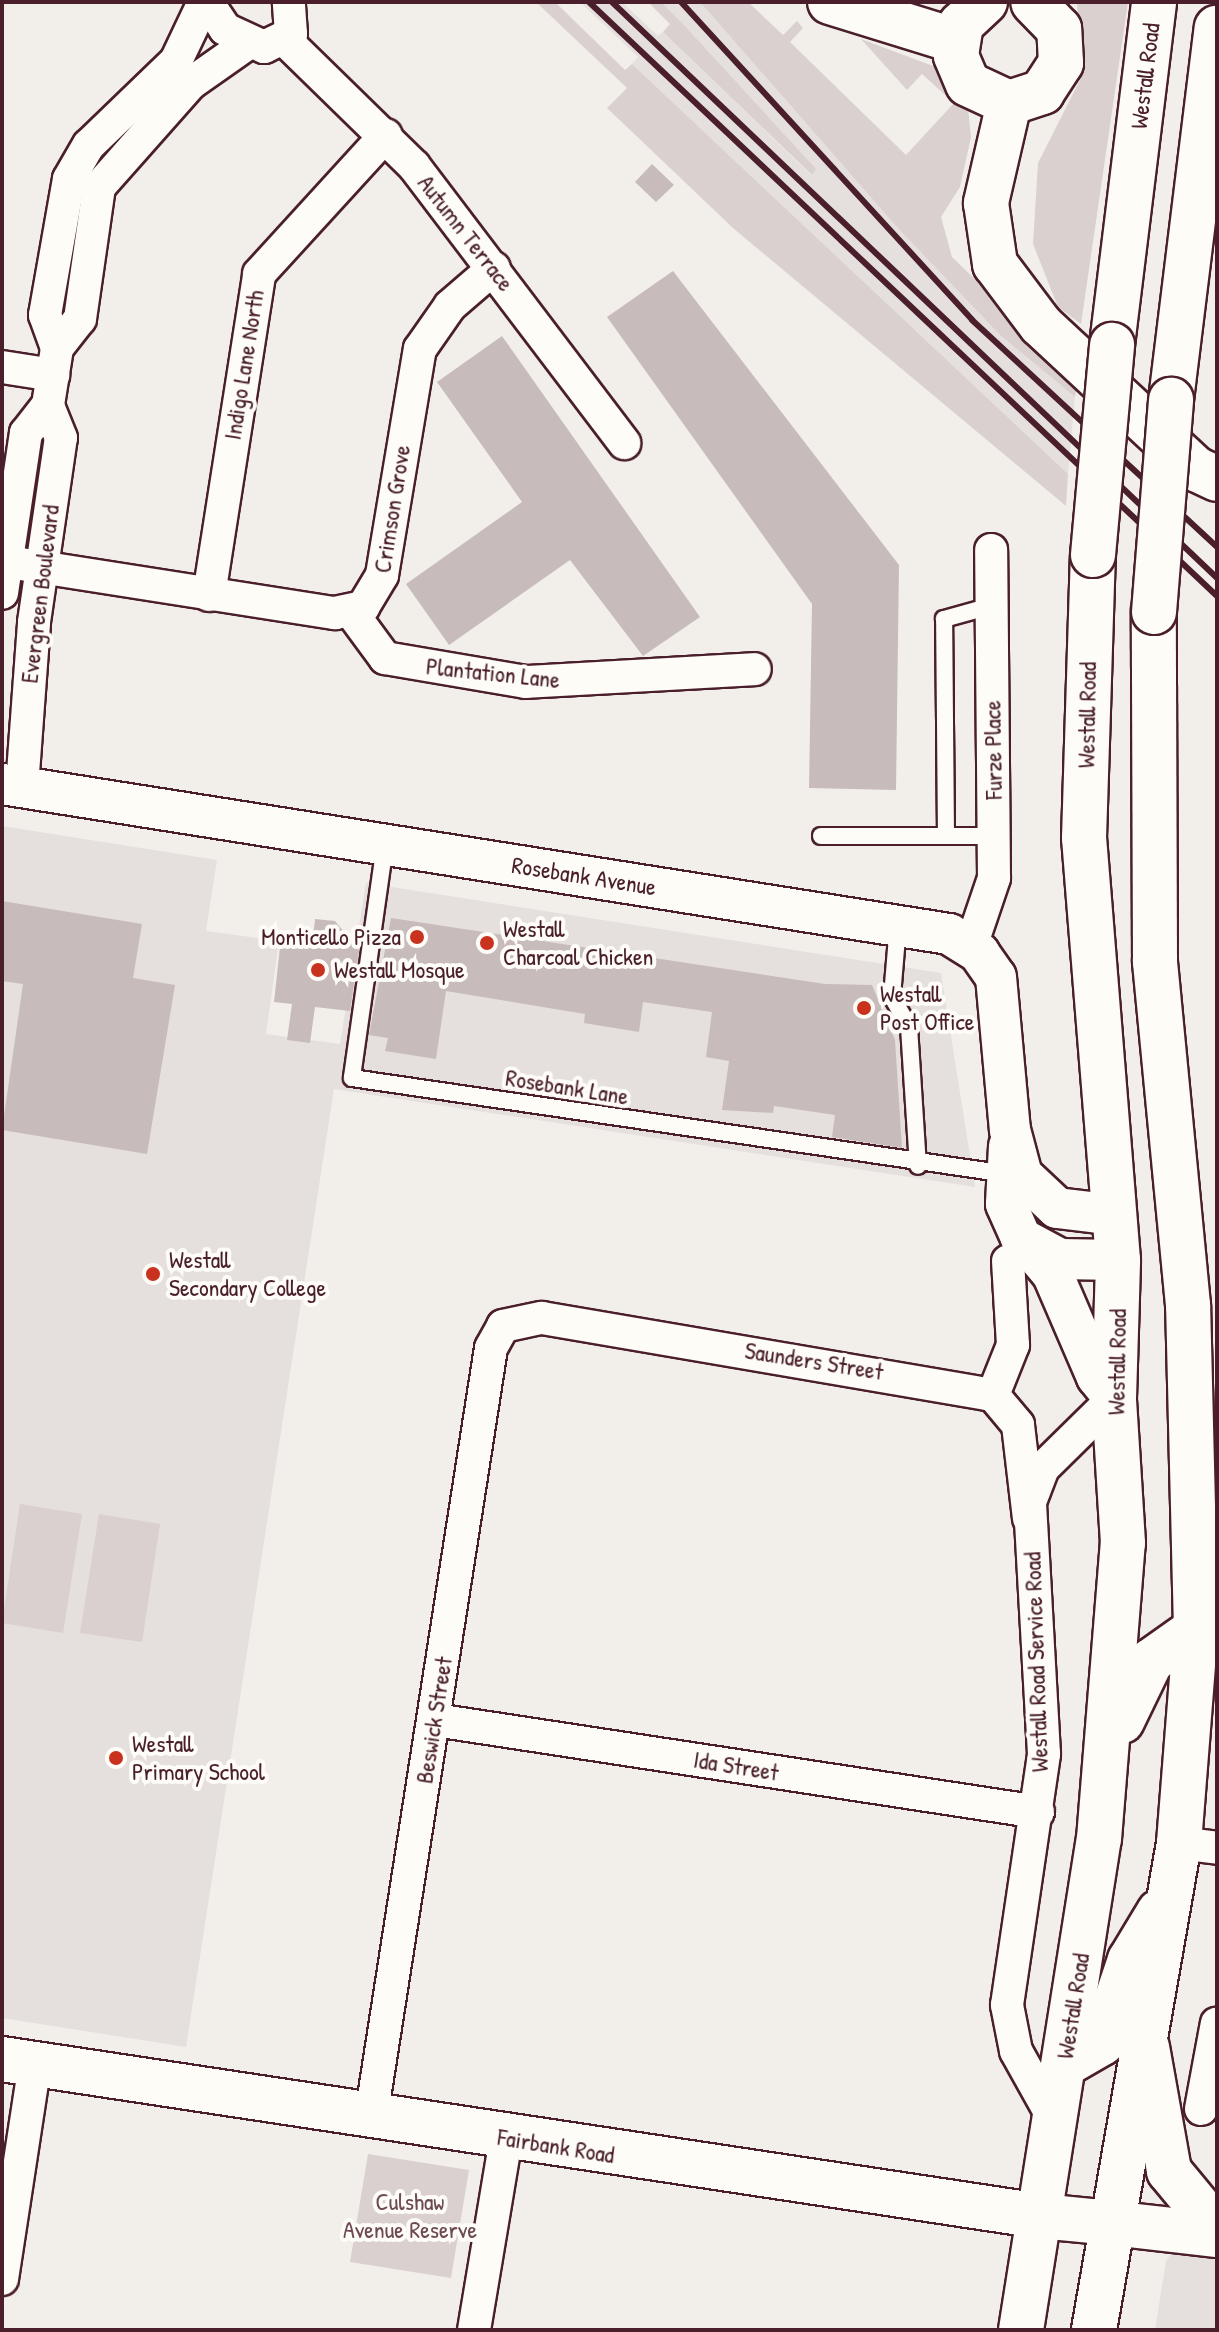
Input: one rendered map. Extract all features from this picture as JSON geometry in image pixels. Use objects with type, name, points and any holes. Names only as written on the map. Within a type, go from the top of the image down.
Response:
[{"type":"main road","points":[[830,2],[956,41]]},
{"type":"main road","points":[[985,2],[961,24],[956,41],[968,84],[1009,103],[1042,92],[1061,63],[1059,29],[1035,2]]},
{"type":"main road","name":"Westall Road","points":[[1021,2330],[1064,2065],[1109,1747],[1123,1543],[1114,1398],[1118,1260],[1084,838],[1093,555],[1112,345],[1154,2]]},
{"type":"main road","points":[[1064,2065],[1099,2047],[1130,1960],[1198,1846],[1206,1623],[1182,1228],[1155,962],[1154,612],[1171,400],[1217,28]]},
{"type":"main road","points":[[1009,103],[986,203],[995,264],[1041,325],[1196,469],[1217,479]]},
{"type":"main road","points":[[1115,1215],[1182,1228]]},
{"type":"main road","points":[[1118,1260],[1182,1228]]},
{"type":"main road","points":[[1109,1747],[1151,1661],[1206,1623]]},
{"type":"main road","points":[[1094,2330],[1111,2223],[1147,2047],[1171,1893]]},
{"type":"main road","points":[[1147,2047],[1169,2171],[1217,2229]]},
{"type":"main road","name":"Fairbank Road","points":[[19,2062],[506,2139],[1040,2216],[1217,2235]]},
{"type":"street","points":[[206,2],[247,44],[286,41],[289,2]]},
{"type":"street","name":"Evergreen Boulevard","points":[[12,786],[61,438],[45,315],[69,179],[89,145],[176,61],[206,2]]},
{"type":"street","name":"Autumn Terrace","points":[[286,41],[386,135],[494,268],[624,443]]},
{"type":"street","name":"Evergreen Boulevard","points":[[5,578],[26,433],[80,319],[102,181],[190,84],[247,44]]},
{"type":"street","name":"Indigo Lane North","points":[[209,595],[259,274],[386,135]]},
{"type":"street","name":"Crimson Grove","points":[[352,613],[372,599],[382,575],[420,349],[450,306],[494,268]]},
{"type":"street","points":[[2,367],[53,376]]},
{"type":"street","name":"Furze Place","points":[[971,946],[991,897],[994,836],[991,550]]},
{"type":"street","points":[[5,578],[41,568],[209,595],[352,613]]},
{"type":"street","name":"Plantation Lane","points":[[352,613],[385,658],[526,682],[755,669]]},
{"type":"street","name":"Rosebank Avenue","points":[[12,786],[898,925],[971,946]]},
{"type":"street","points":[[971,946],[998,987],[1010,1130],[1007,1174],[1009,1217],[1018,1253],[1013,1345],[984,1393],[1018,1425],[1029,1518]]},
{"type":"street","points":[[1010,1130],[1022,1175],[1042,1200],[1061,1210],[1115,1215]]},
{"type":"street","points":[[1018,1253],[1060,1259],[1118,1260]]},
{"type":"street","points":[[1018,1253],[1053,1275],[1097,1377],[1114,1398]]},
{"type":"street","name":"Saunders Street","points":[[503,1326],[542,1318],[984,1393]]},
{"type":"street","name":"Beswick Street","points":[[371,2117],[491,1348],[503,1326]]},
{"type":"street","name":"Westall Road Service Road","points":[[1055,2121],[1016,2051],[1007,2005],[1038,1812],[1044,1754],[1029,1518],[1043,1468],[1114,1398]]},
{"type":"street","name":"Ida Street","points":[[435,1720],[1038,1812]]},
{"type":"street","points":[[1201,2109],[1217,2023]]},
{"type":"street","points":[[2,2279],[19,2062]]},
{"type":"street","points":[[474,2330],[506,2139]]},
{"type":"lane","points":[[946,836],[944,619],[991,606]]},
{"type":"lane","points":[[821,836],[994,836]]},
{"type":"lane","name":"Rosebank Lane","points":[[385,845],[352,1078],[918,1166],[1007,1174]]},
{"type":"lane","points":[[898,925],[892,997],[909,1027],[918,1166]]},
{"type":"shaded area","points":[[580,2],[622,2],[658,36],[663,32],[811,175],[815,169],[661,2],[700,2],[896,226],[1000,335],[1075,397],[1068,474],[632,64],[638,57]]},
{"type":"shaded area","points":[[2,826],[217,860],[206,931],[279,941],[266,1034],[340,1044],[366,883],[941,973],[975,1187],[334,1089],[186,2047],[2,2018]]},
{"type":"shaded area","points":[[1217,2188],[1217,2330],[1155,2330],[1166,2261]]},
{"type":"green space","points":[[536,2],[555,2],[625,70],[632,64],[1068,474],[1066,506],[733,228],[607,108],[627,88]]},
{"type":"green space","points":[[648,2],[661,2],[682,23],[816,169],[812,175],[663,32],[670,24]]},
{"type":"green space","points":[[700,2],[748,2],[783,35],[797,21],[803,28],[790,42],[906,155],[954,103],[922,74],[907,90],[861,39],[941,69],[968,108],[971,137],[960,187],[941,217],[952,257],[1078,379],[1075,397],[1000,335],[896,226]]},
{"type":"green space","points":[[1077,2],[1128,2],[1081,324],[1058,307],[1033,244],[1038,163],[1081,78]]},
{"type":"green space","points":[[20,1504],[82,1514],[63,1633],[2,1623]]},
{"type":"green space","points":[[99,1514],[160,1524],[142,1642],[80,1633]]},
{"type":"green space","name":"Culshaw Avenue Reserve","points":[[368,2154],[469,2170],[451,2278],[350,2262]]},
{"type":"building","points":[[652,164],[674,185],[656,202],[635,182]]},
{"type":"building","points":[[673,271],[899,565],[896,790],[809,788],[812,604],[607,317]]},
{"type":"building","points":[[502,336],[700,617],[643,656],[570,560],[449,645],[406,584],[522,502],[437,382]]},
{"type":"building","points":[[2,901],[142,924],[133,978],[175,985],[147,1154],[2,1130],[23,984],[2,981]]},
{"type":"building","points":[[391,918],[825,984],[872,985],[895,1040],[902,1148],[832,1137],[835,1115],[774,1106],[773,1113],[722,1110],[729,1061],[706,1057],[712,1012],[643,1002],[639,1032],[584,1023],[585,1014],[446,991],[436,1059],[385,1051],[388,1038],[369,1035]]},
{"type":"building","points":[[315,919],[335,921],[359,950],[350,1011],[315,1007],[310,1043],[287,1040],[292,1004],[274,1002],[280,947],[313,938]]},
{"type":"railway","points":[[589,2],[1217,596]]},
{"type":"railway","points":[[612,2],[1217,578]]},
{"type":"railway","points":[[681,2],[972,320],[1217,547]]},
{"type":"place","name":"Monticello Pizza","points":[[417,937]]},
{"type":"place","name":"Westall Charcoal Chicken","points":[[487,943]]},
{"type":"place","name":"Westall Mosque","points":[[318,970]]},
{"type":"place","name":"Westall Post Office","points":[[864,1008]]},
{"type":"place","name":"Westall Secondary College","points":[[153,1274]]},
{"type":"place","name":"Westall Primary School","points":[[116,1758]]}]
